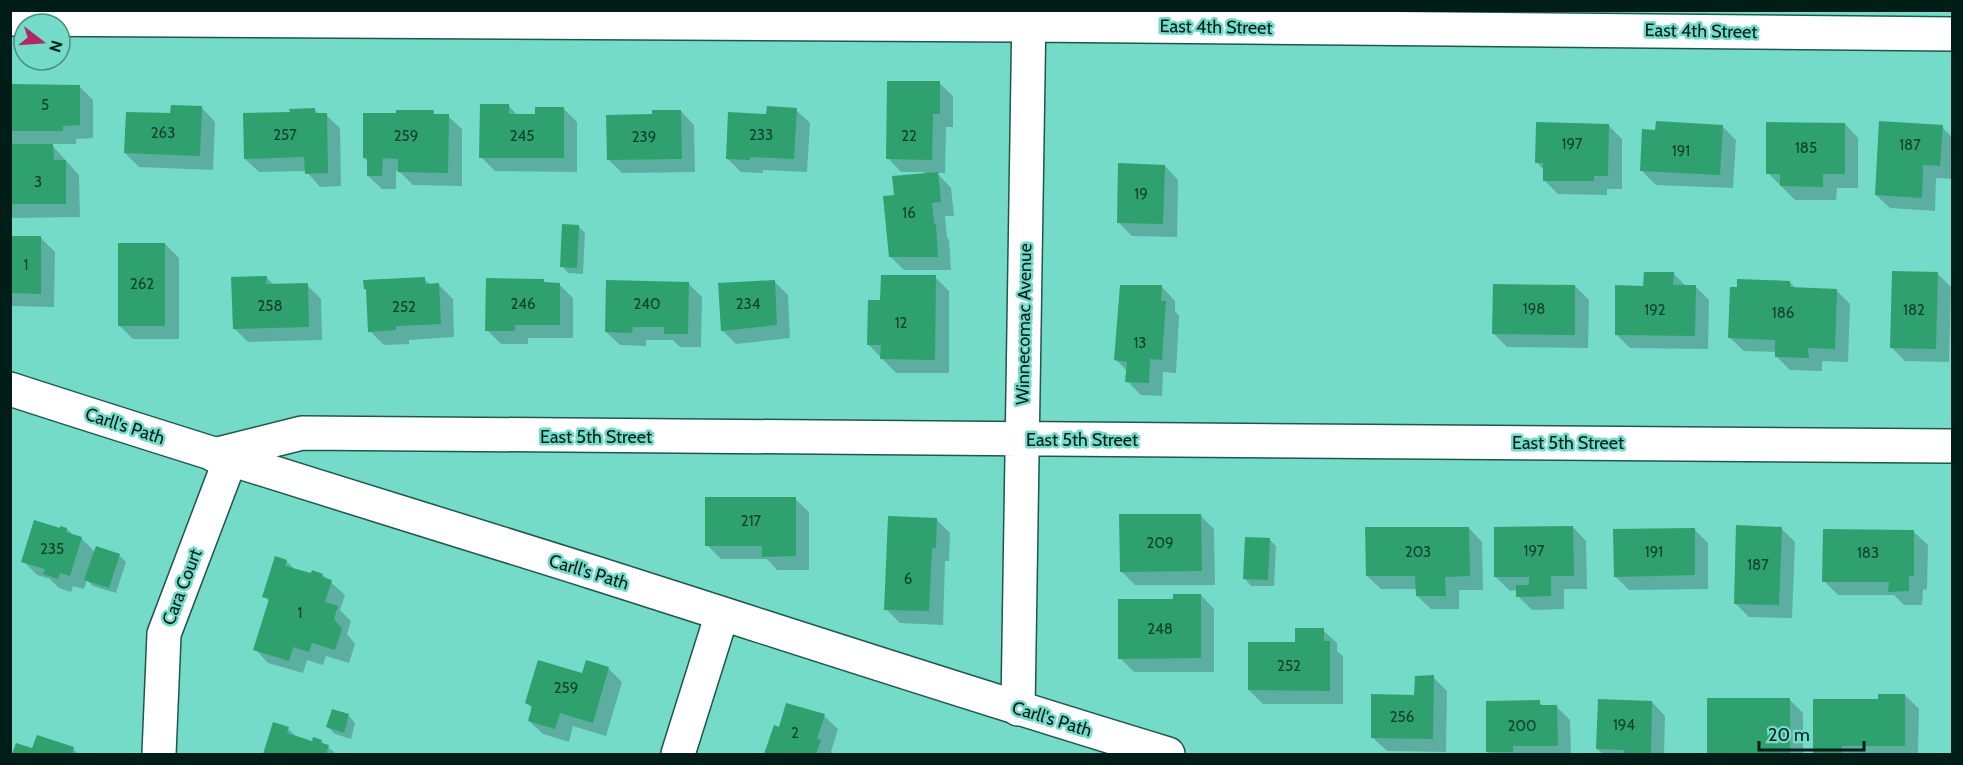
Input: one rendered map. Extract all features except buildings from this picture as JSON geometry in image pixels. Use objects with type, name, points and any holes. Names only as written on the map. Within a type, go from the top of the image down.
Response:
[{"type":"street","name":"East 4th Street","points":[[10,19],[1029,18],[1953,34]]},
{"type":"street","name":"Winnecomac Avenue","points":[[1018,709],[1029,18]]},
{"type":"street","name":"Carll's Path","points":[[10,389],[1018,709],[1168,754]]},
{"type":"street","name":"East 5th Street","points":[[222,458],[302,434],[1953,446]]},
{"type":"street","name":"Cara Court","points":[[159,754],[164,634],[222,458]]},
{"type":"street","points":[[678,754],[722,614]]}]
